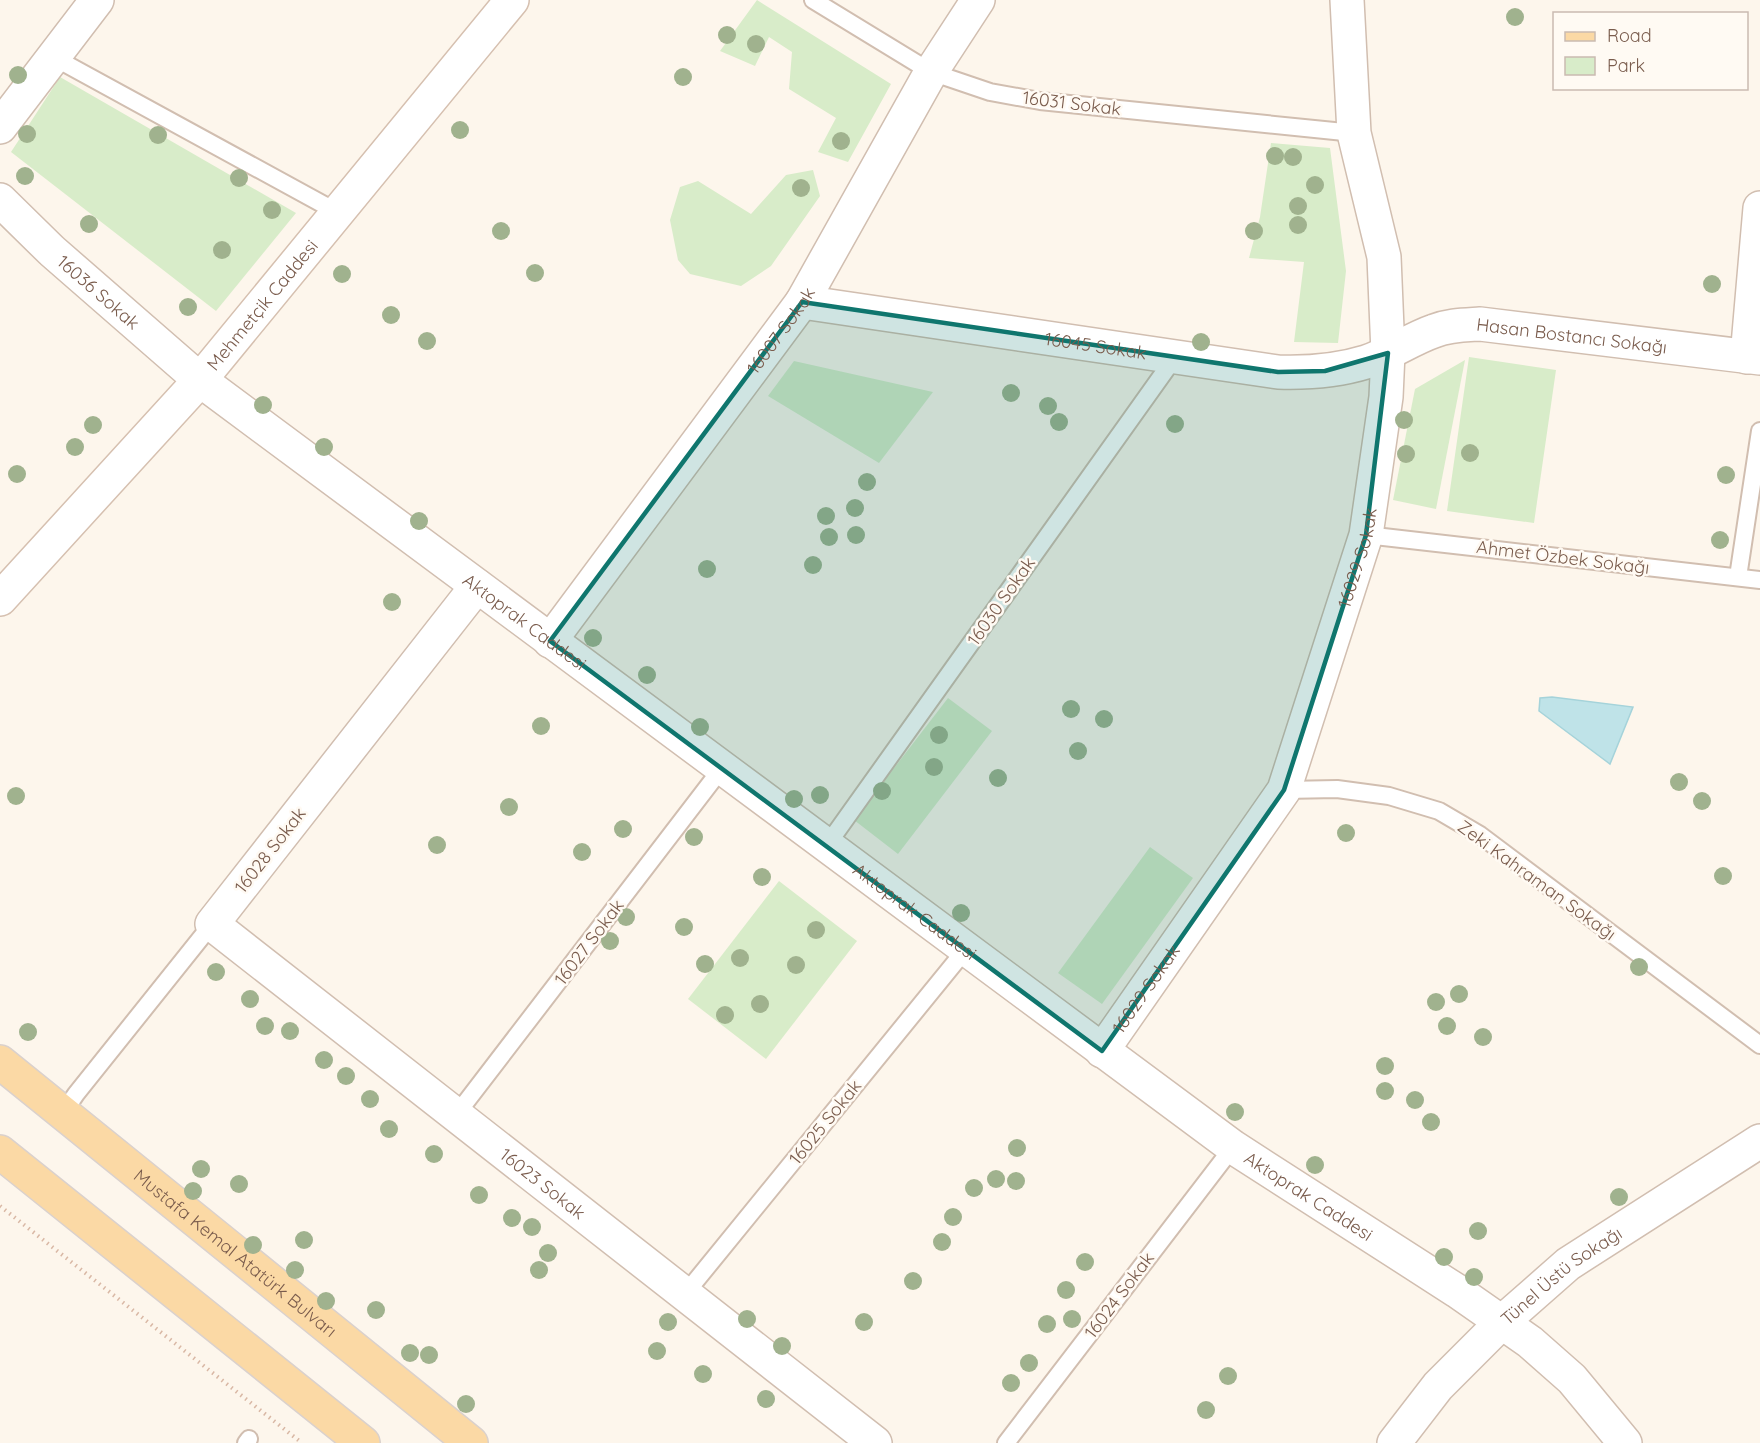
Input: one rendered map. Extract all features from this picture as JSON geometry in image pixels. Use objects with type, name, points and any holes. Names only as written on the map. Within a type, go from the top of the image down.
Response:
[{"type":"main road","name":"Mustafa Kemal Atatürk Bulvarı","points":[[0,1062],[471,1443]]},
{"type":"main road","points":[[0,1152],[363,1443]]},
{"type":"street","points":[[0,127],[55,58],[97,0]]},
{"type":"street","name":"16007 Sokak","points":[[550,640],[802,302],[931,72],[978,0]]},
{"type":"street","name":"16029 Sokak","points":[[1102,1051],[1284,790],[1366,535],[1386,397],[1388,353],[1384,257],[1354,133],[1347,0]]},
{"type":"street","name":"Mehmetçik Caddesi","points":[[0,599],[200,380],[337,212],[502,3]]},
{"type":"street","name":"16036 Sokak","points":[[0,200],[51,251],[200,380]]},
{"type":"street","points":[[1754,358],[1760,208]]},
{"type":"street","name":"16045 Sokak","points":[[802,302],[1278,372],[1302,373],[1346,367],[1388,353]]},
{"type":"street","name":"Hasan Bostancı Sokağı","points":[[1388,353],[1436,330],[1455,325],[1480,324],[1754,358]]},
{"type":"street","name":"Aktoprak Caddesi","points":[[200,380],[1233,1147],[1457,1291],[1530,1342],[1572,1379],[1625,1443]]},
{"type":"street","name":"16028 Sokak","points":[[212,924],[477,585]]},
{"type":"street","name":"16023 Sokak","points":[[212,924],[874,1443]]},
{"type":"street","name":"Tünel Üstü Sokağı","points":[[1394,1443],[1438,1386],[1502,1322],[1568,1263],[1760,1141]]},
{"type":"lane","name":"16031 Sokak","points":[[813,0],[931,72],[990,92],[1040,101],[1354,133]]},
{"type":"lane","points":[[55,58],[337,212]]},
{"type":"lane","name":"16030 Sokak","points":[[827,846],[1174,357]]},
{"type":"lane","points":[[1738,577],[1760,431]]},
{"type":"lane","name":"Ahmet Özbek Sokağı","points":[[1366,535],[1760,580]]},
{"type":"lane","name":"16027 Sokak","points":[[456,1115],[722,768]]},
{"type":"lane","name":"Zeki Kahraman Sokağı","points":[[1284,790],[1337,789],[1389,796],[1439,811],[1480,835],[1760,1044]]},
{"type":"lane","name":"16028 Sokak","points":[[63,1113],[212,924]]},
{"type":"lane","name":"16025 Sokak","points":[[685,1294],[966,949]]},
{"type":"lane","name":"16024 Sokak","points":[[1006,1443],[1233,1147]]},
{"type":"path","points":[[0,1206],[302,1443]]},
{"type":"highlighted area","points":[[802,302],[1278,372],[1325,371],[1388,353],[1366,535],[1284,790],[1102,1051],[550,641]]},
{"type":"green space","points":[[757,0],[891,84],[848,162],[818,152],[836,118],[789,89],[792,52],[769,37],[755,66],[720,51]]},
{"type":"green space","points":[[60,77],[296,213],[216,311],[11,152]]},
{"type":"green space","points":[[1271,143],[1330,148],[1346,271],[1338,343],[1294,342],[1304,262],[1249,258],[1260,217]]},
{"type":"green space","points":[[813,170],[820,196],[771,266],[741,286],[690,274],[678,260],[670,220],[680,187],[698,181],[751,214],[786,175]]},
{"type":"green space","points":[[1469,357],[1556,370],[1534,523],[1447,511]]},
{"type":"green space","points":[[1465,360],[1436,509],[1393,500],[1415,389]]},
{"type":"green space","points":[[794,361],[933,392],[879,463],[768,396]]},
{"type":"green space","points":[[948,698],[992,731],[898,854],[854,820]]},
{"type":"green space","points":[[1150,847],[1193,878],[1102,1004],[1058,973]]},
{"type":"green space","points":[[779,881],[857,941],[766,1059],[688,999]]},
{"type":"water","points":[[1552,697],[1633,707],[1610,764],[1539,711],[1540,698]]}]
